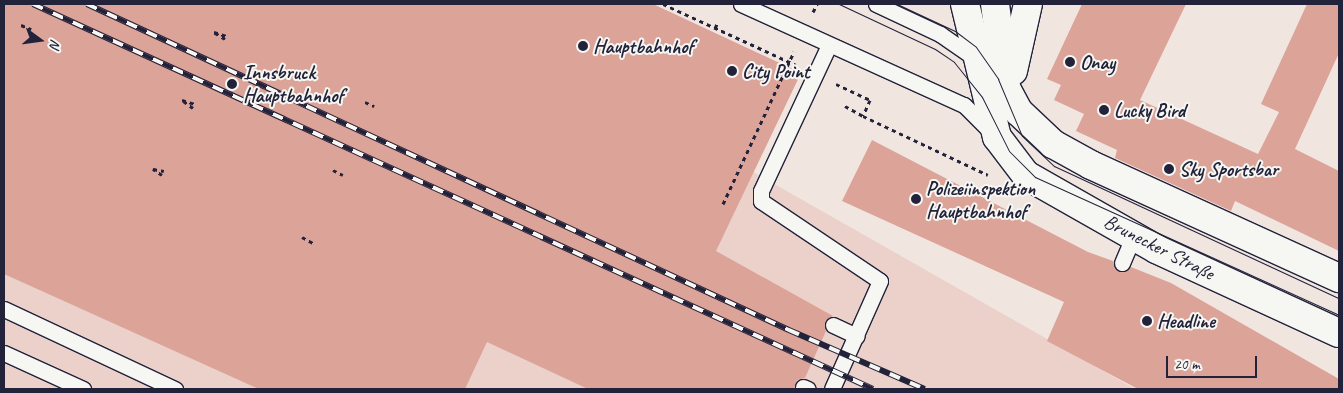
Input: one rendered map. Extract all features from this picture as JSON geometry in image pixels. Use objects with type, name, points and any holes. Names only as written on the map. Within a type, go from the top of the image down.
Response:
[{"type":"street","points":[[965,4],[985,57],[996,137]]},
{"type":"street","points":[[985,57],[995,4]]},
{"type":"street","points":[[1020,112],[1013,70],[1028,4]]},
{"type":"street","points":[[985,57],[1000,70],[1020,112],[1068,154],[1339,278]]},
{"type":"street","name":"Brunecker Straße","points":[[996,137],[1026,175],[1133,237],[1339,333]]},
{"type":"lane","points":[[741,4],[964,105],[996,137]]},
{"type":"lane","points":[[876,4],[985,57]]},
{"type":"lane","points":[[985,57],[1014,24],[1023,4]]},
{"type":"lane","points":[[940,34],[985,57]]},
{"type":"lane","points":[[829,45],[761,191],[760,201],[880,280],[857,336],[832,389]]},
{"type":"lane","points":[[1122,264],[1133,237]]},
{"type":"lane","points":[[4,309],[175,389]]},
{"type":"lane","points":[[834,324],[857,336]]},
{"type":"lane","points":[[4,353],[83,389]]},
{"type":"path","points":[[663,4],[870,100],[863,116]]},
{"type":"path","points":[[723,204],[817,4]]},
{"type":"path","points":[[715,28],[718,22]]},
{"type":"path","points":[[21,25],[31,29]]},
{"type":"path","points":[[365,102],[374,106]]},
{"type":"path","points":[[845,106],[996,179]]},
{"type":"path","points":[[333,170],[344,175]]},
{"type":"path","points":[[302,237],[313,243]]},
{"type":"shaded area","name":"Innsbruck Hauptbahnhof","points":[[4,4],[400,4],[734,161],[1135,389],[4,389]]},
{"type":"building","name":"Innsbruck Hauptbahnhof","points":[[4,4],[653,4],[801,73],[716,251],[833,316],[825,321],[826,331],[805,378],[797,380],[794,389],[588,389],[487,342],[465,389],[259,389],[4,274]]},
{"type":"building","points":[[1082,4],[1186,4],[1140,100],[1258,154],[1279,112],[1261,104],[1307,4],[1339,4],[1339,53],[1295,149],[1339,171],[1339,251],[1235,201],[1231,211],[1115,158],[1117,150],[1076,131],[1084,114],[1054,100],[1061,85],[1047,79]]},
{"type":"building","points":[[872,140],[1088,252],[1113,261],[1118,271],[1131,267],[1171,283],[1339,379],[1339,389],[1138,389],[1047,341],[1064,302],[842,201]]},
{"type":"tram line","points":[[839,4],[935,49],[954,62],[982,97],[1009,151],[1035,177],[1339,315]]},
{"type":"tram line","points":[[897,4],[955,31],[976,47],[998,79],[1022,136],[1054,166],[1339,298]]},
{"type":"railway","points":[[33,4],[873,389]]},
{"type":"railway","points":[[87,4],[789,330],[925,389]]},
{"type":"place","name":"Hauptbahnhof","points":[[583,46]]},
{"type":"place","name":"Onay","points":[[1070,62]]},
{"type":"place","name":"City Point","points":[[732,71]]},
{"type":"place","name":"Innsbruck Hauptbahnhof","points":[[232,84]]},
{"type":"place","name":"Lucky Bird","points":[[1104,110]]},
{"type":"place","name":"Sky Sportsbar","points":[[1169,169]]},
{"type":"place","name":"Polizeiinspektion Hauptbahnhof","points":[[916,199]]},
{"type":"place","name":"Headline","points":[[1147,321]]}]
